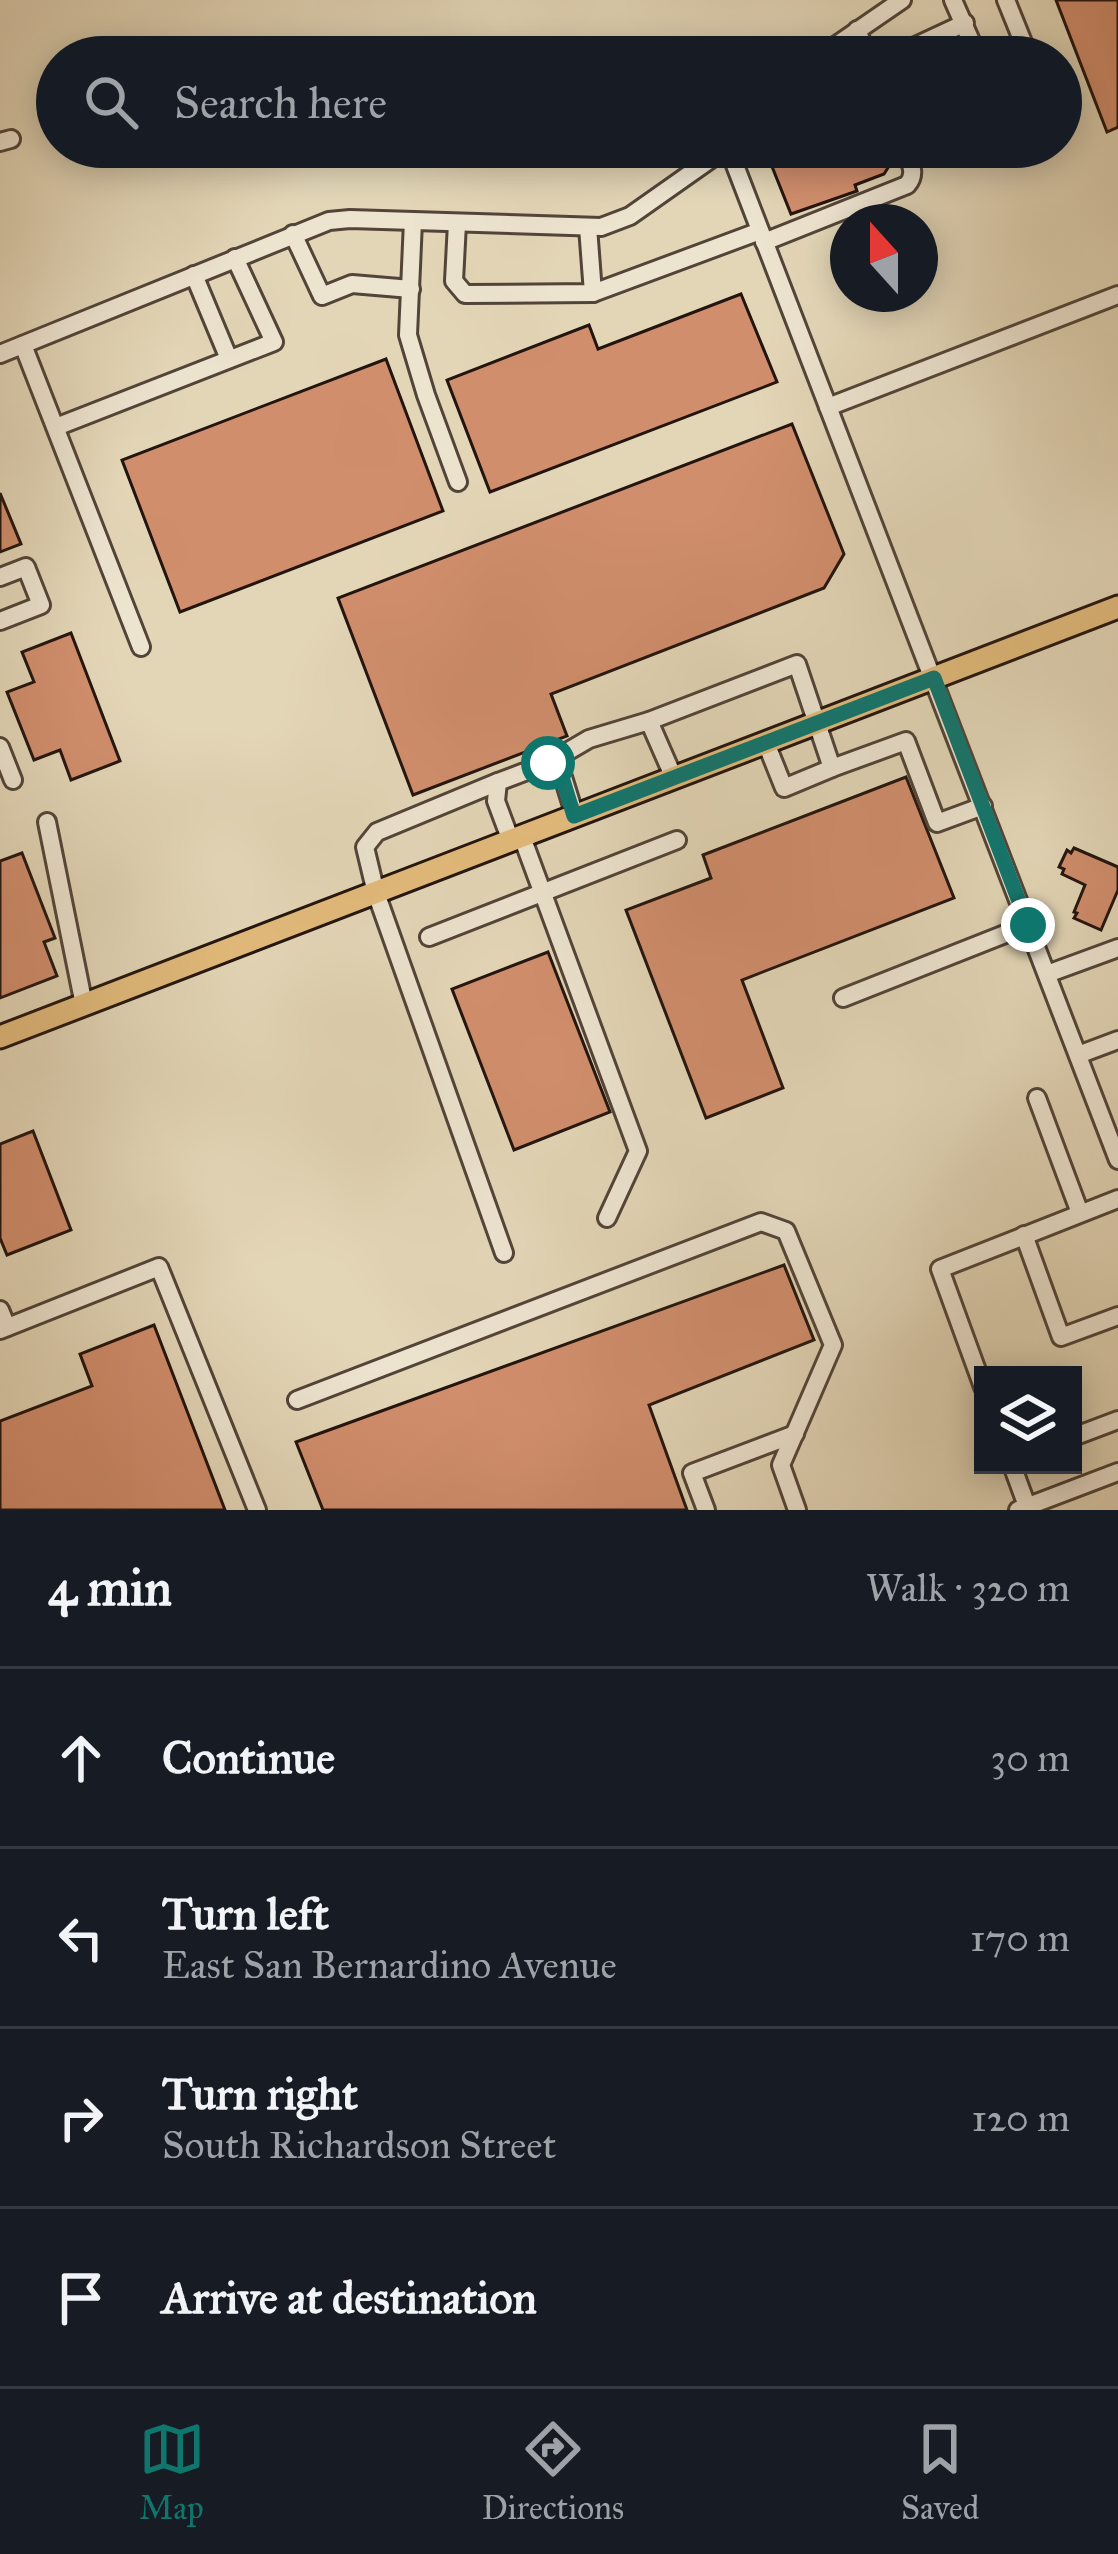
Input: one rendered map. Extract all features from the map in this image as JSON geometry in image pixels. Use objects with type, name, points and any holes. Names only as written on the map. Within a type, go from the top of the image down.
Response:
[{"type":"main road","points":[[0,1037],[1118,607]]},
{"type":"street","points":[[849,36],[902,0]]},
{"type":"street","points":[[953,0],[970,36]]},
{"type":"street","points":[[1006,0],[1021,36]]},
{"type":"street","points":[[937,36],[965,23]]},
{"type":"street","points":[[857,30],[859,36]]},
{"type":"street","points":[[0,354],[329,221],[602,227],[630,216],[698,168]]},
{"type":"street","points":[[736,168],[1118,1160]]},
{"type":"street","points":[[457,223],[454,281],[464,293],[593,293],[907,185],[913,178],[912,168]]},
{"type":"street","points":[[413,221],[409,335],[458,482]]},
{"type":"street","points":[[588,227],[593,293]]},
{"type":"street","points":[[293,234],[322,296],[352,284],[411,289]]},
{"type":"street","points":[[56,427],[274,342],[235,258]]},
{"type":"street","points":[[194,275],[230,359]]},
{"type":"street","points":[[828,407],[1118,295]]},
{"type":"street","points":[[22,345],[141,646]]},
{"type":"street","points":[[0,577],[26,567],[41,605],[0,621]]},
{"type":"street","points":[[504,1253],[376,893],[365,848],[377,832],[548,763],[590,739],[797,664],[832,769]]},
{"type":"street","points":[[650,721],[674,778]]},
{"type":"street","points":[[766,743],[784,788],[906,741],[937,823],[983,806]]},
{"type":"street","points":[[0,747],[13,780]]},
{"type":"street","points":[[548,763],[562,777],[574,816]]},
{"type":"street","points":[[499,782],[496,801],[543,894],[638,1151],[607,1218]]},
{"type":"street","points":[[47,822],[84,1005]]},
{"type":"street","points":[[429,937],[677,840]]},
{"type":"street","points":[[843,998],[1028,925]]},
{"type":"street","points":[[1047,974],[1118,948]]},
{"type":"street","points":[[1078,1055],[1118,1040]]},
{"type":"street","points":[[1037,1098],[1080,1213]]},
{"type":"street","points":[[975,1366],[940,1269],[1118,1198]]},
{"type":"street","points":[[297,1400],[761,1222],[786,1231],[833,1345],[781,1465],[797,1510]]},
{"type":"street","points":[[1024,1235],[1061,1336],[1118,1316]]},
{"type":"street","points":[[2,1322],[159,1268],[256,1510]]},
{"type":"street","points":[[1082,1434],[1118,1420]]},
{"type":"street","points":[[706,1510],[692,1473],[794,1434]]},
{"type":"street","points":[[1016,1474],[1029,1508],[1118,1472]]},
{"type":"building","points":[[1056,0],[1118,0],[1118,127],[1107,132],[1082,67],[1082,36],[1070,36]]},
{"type":"building","points":[[773,168],[888,168],[855,185],[857,191],[791,214]]},
{"type":"building","points":[[741,294],[777,382],[490,492],[447,380],[589,325],[598,349]]},
{"type":"building","points":[[386,359],[443,511],[180,612],[122,460]]},
{"type":"building","points":[[792,424],[844,554],[824,588],[551,694],[567,736],[413,795],[338,598]]},
{"type":"building","points":[[0,493],[21,544],[0,552]]},
{"type":"building","points":[[71,633],[120,761],[71,780],[60,750],[34,760],[7,692],[34,682],[22,652]]},
{"type":"building","points":[[906,777],[954,898],[742,980],[783,1088],[706,1118],[626,910],[711,878],[703,855]]},
{"type":"building","points":[[1074,848],[1118,867],[1118,890],[1101,930],[1074,918],[1085,885],[1062,874],[1064,869],[1059,867],[1067,850],[1071,853]]},
{"type":"building","points":[[22,853],[55,938],[44,942],[57,976],[0,998],[0,861]]},
{"type":"building","points":[[548,952],[610,1112],[514,1150],[452,989]]},
{"type":"building","points":[[33,1131],[71,1230],[7,1255],[0,1238],[0,1144]]},
{"type":"building","points":[[784,1265],[814,1340],[649,1405],[687,1510],[323,1510],[296,1442]]},
{"type":"building","points":[[154,1325],[225,1510],[0,1510],[0,1421],[92,1386],[80,1354]]},
{"type":"route","points":[[548,763],[562,777],[574,816],[934,678],[1028,925]]}]
